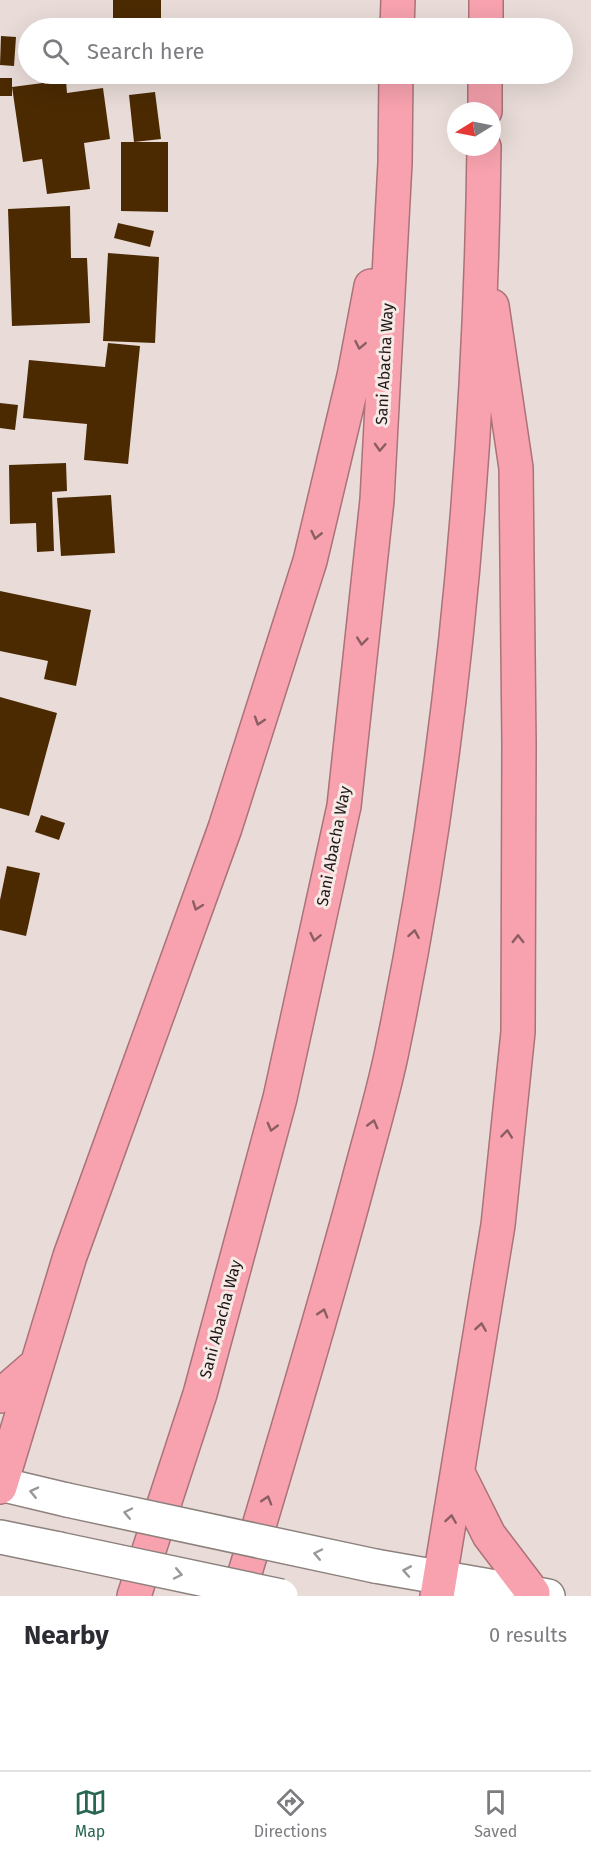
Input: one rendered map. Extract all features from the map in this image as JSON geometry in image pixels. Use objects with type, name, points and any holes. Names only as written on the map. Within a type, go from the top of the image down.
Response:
[{"type":"highway","points":[[397,18],[398,0]]},
{"type":"highway","points":[[486,0],[486,18]]},
{"type":"highway","name":"Sani Abacha Way","points":[[134,1596],[200,1394],[280,1098],[344,806],[377,500],[395,164],[396,84]]},
{"type":"highway","points":[[484,102],[485,84]]},
{"type":"highway","points":[[238,1596],[328,1295],[393,1050],[434,827],[464,553],[483,242],[484,156]]},
{"type":"highway","points":[[0,1485],[70,1256],[225,828],[310,561],[354,376],[395,164]]},
{"type":"highway","points":[[440,1587],[498,1225],[518,1032],[519,744],[516,468],[483,242]]},
{"type":"highway","points":[[0,1396],[37,1364]]},
{"type":"highway","points":[[458,1473],[489,1535],[541,1595]]},
{"type":"main road","points":[[0,1485],[375,1566],[440,1587],[541,1595]]},
{"type":"main road","points":[[0,1537],[281,1596]]},
{"type":"building","points":[[113,0],[161,0],[161,18],[113,18]]},
{"type":"building","points":[[1,36],[16,37],[14,66],[0,65]]},
{"type":"building","points":[[0,78],[12,78],[12,96],[0,96]]},
{"type":"building","points":[[66,84],[67,93],[103,88],[110,139],[84,143],[90,189],[47,194],[42,159],[23,162],[12,87]]},
{"type":"building","points":[[155,92],[161,139],[134,142],[129,95]]},
{"type":"building","points":[[121,142],[168,142],[168,212],[121,211]]},
{"type":"building","points":[[70,206],[71,258],[87,258],[90,323],[12,326],[8,209]]},
{"type":"building","points":[[118,223],[154,231],[150,247],[114,238]]},
{"type":"building","points":[[108,253],[159,257],[155,343],[103,341]]},
{"type":"building","points":[[108,343],[140,346],[128,464],[84,460],[87,424],[23,418],[29,360],[105,367]]},
{"type":"building","points":[[0,403],[18,405],[15,430],[0,428]]},
{"type":"building","points":[[66,463],[67,491],[52,492],[54,551],[37,552],[36,523],[10,524],[9,465]]},
{"type":"building","points":[[111,495],[115,553],[61,556],[57,498]]},
{"type":"building","points":[[0,591],[91,610],[76,686],[44,679],[48,661],[0,651]]},
{"type":"building","points":[[0,697],[57,713],[29,816],[0,808]]},
{"type":"building","points":[[41,815],[65,823],[59,840],[35,832]]},
{"type":"building","points":[[7,866],[40,873],[26,936],[0,930],[0,900]]}]
